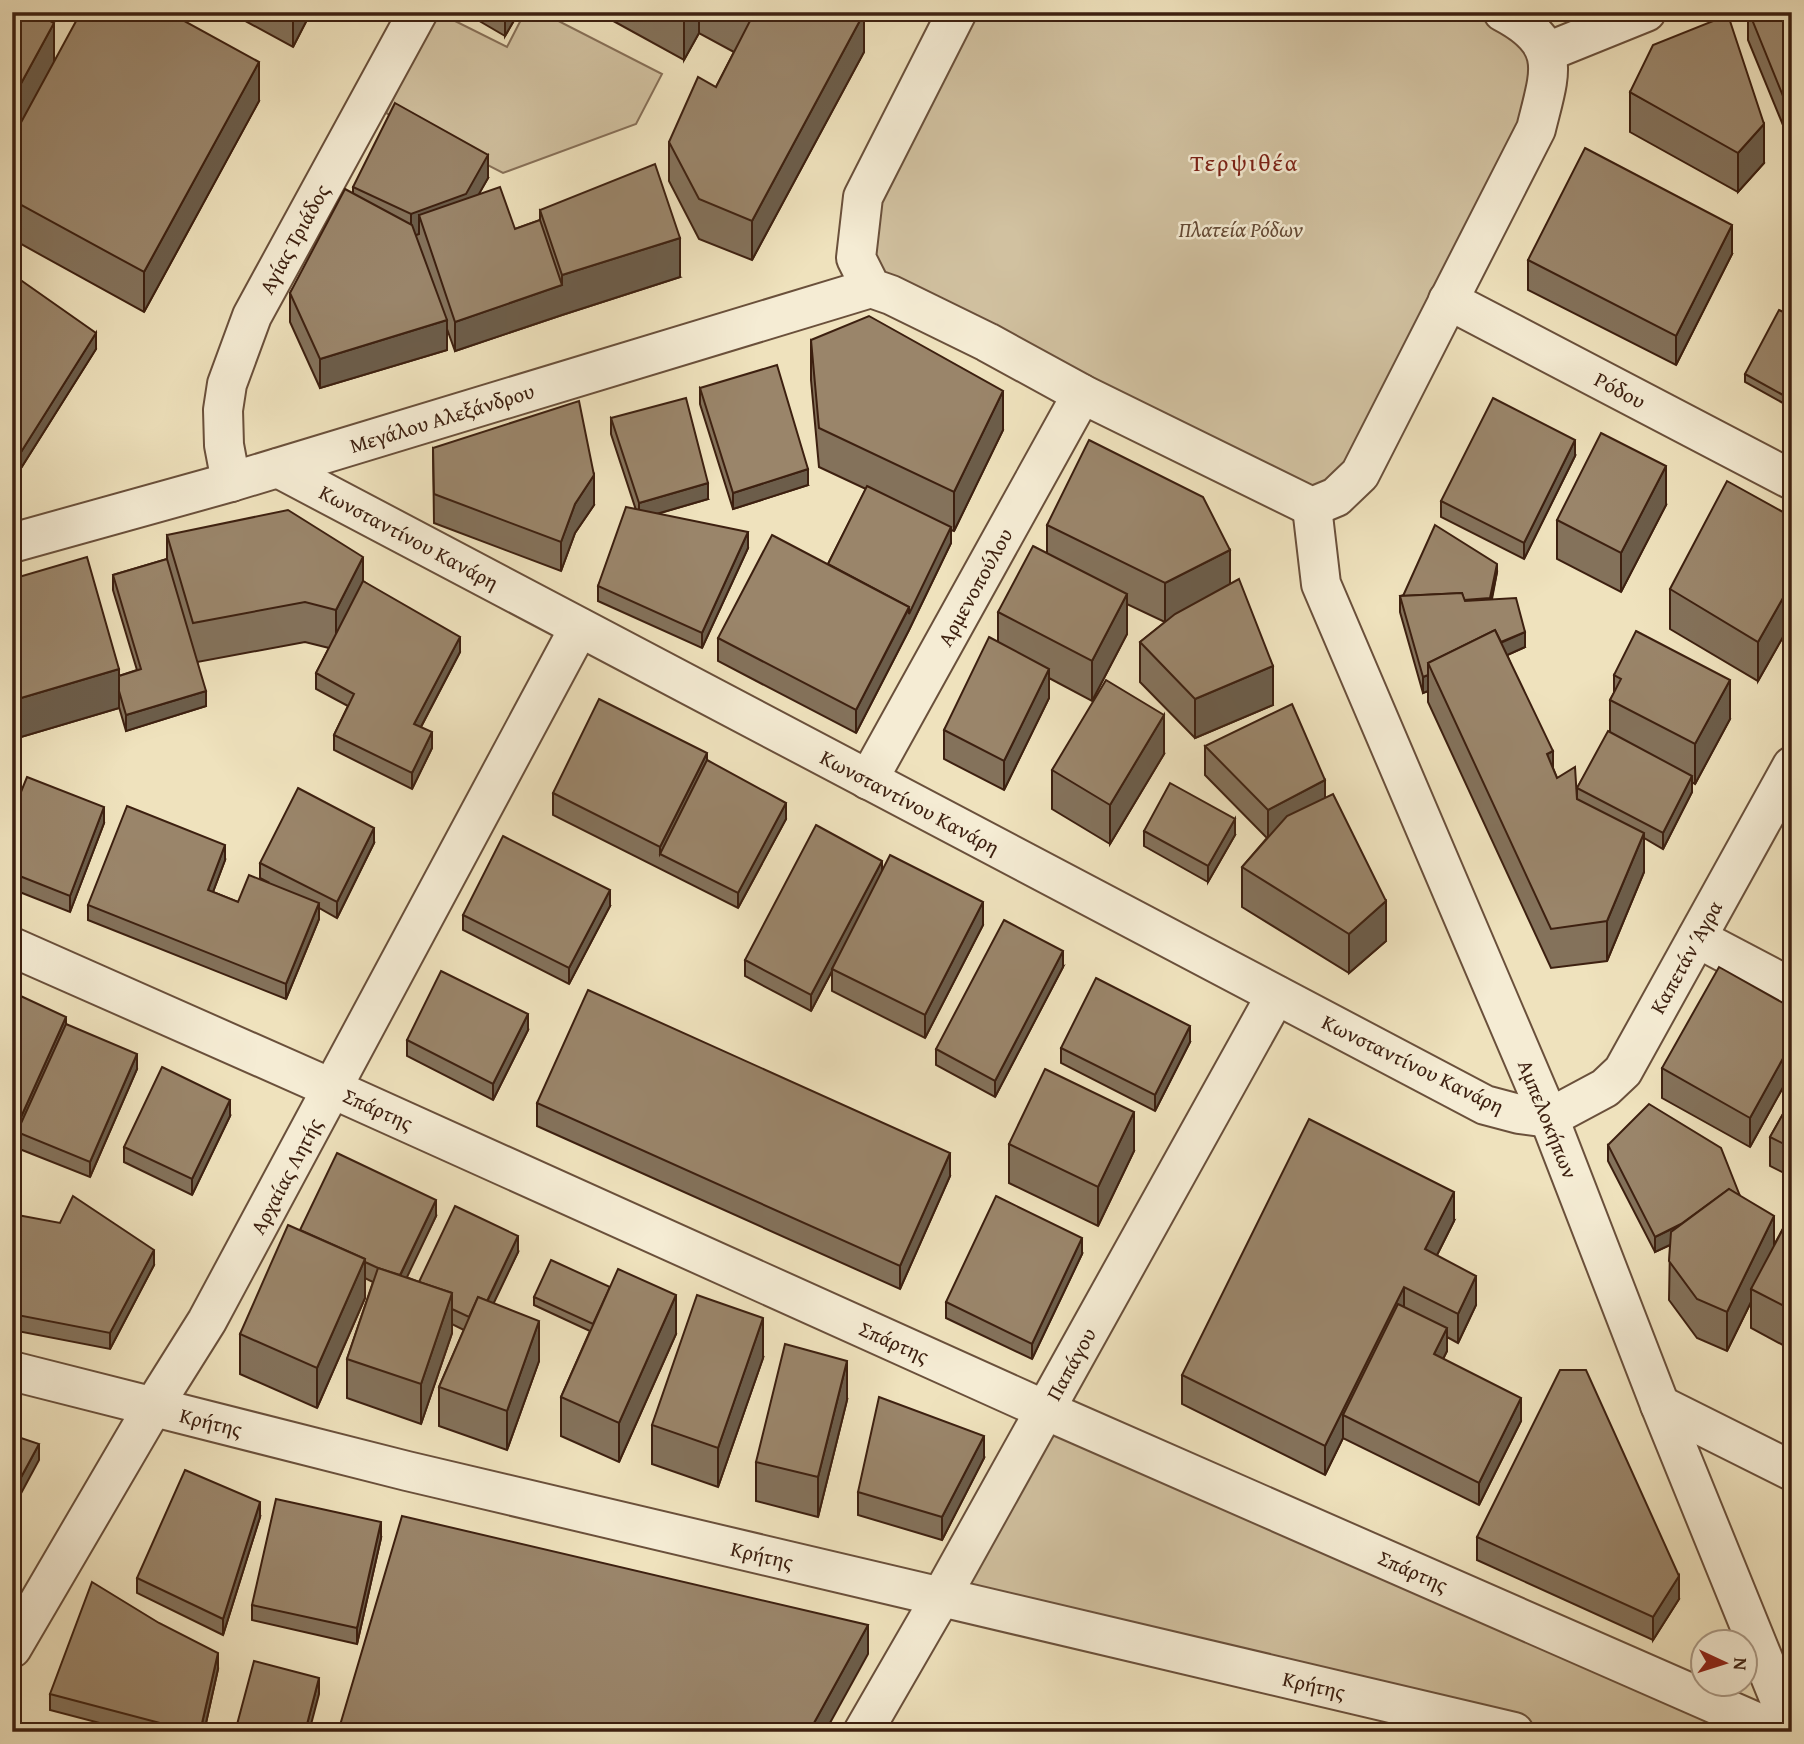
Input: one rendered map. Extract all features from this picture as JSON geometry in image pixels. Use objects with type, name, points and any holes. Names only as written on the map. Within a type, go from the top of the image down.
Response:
[{"type":"street","name":"Αγίας Τριάδος","points":[[231,482],[224,445],[223,410],[227,384],[252,316],[418,12]]},
{"type":"street","points":[[949,15],[863,197],[856,258],[871,288],[975,336],[1082,394],[1312,507],[1336,497],[1360,474],[1536,129],[1549,76],[1547,52],[1534,31],[1503,12]]},
{"type":"street","points":[[1547,52],[1646,12]]},
{"type":"street","name":"Μεγάλου Αλεξάνδρου","points":[[12,543],[231,482],[871,288]]},
{"type":"street","name":"Ρόδου","points":[[1448,300],[1792,480]]},
{"type":"street","name":"Αρμενοπούλου","points":[[868,780],[1082,394]]},
{"type":"street","name":"Κωνσταντίνου Κανάρη","points":[[278,468],[1485,1105],[1549,1118]]},
{"type":"street","name":"Αμπελοκήπων","points":[[1312,507],[1321,583],[1549,1118],[1660,1405],[1792,1730]]},
{"type":"street","name":"Αρχαίας Λητής","points":[[12,1648],[206,1321],[579,628]]},
{"type":"street","name":"Καπετάν Άγρα","points":[[1549,1118],[1605,1088],[1623,1071],[1792,766]]},
{"type":"street","points":[[1697,938],[1792,988]]},
{"type":"street","name":"Σπάρτης","points":[[12,947],[1045,1410],[1779,1732]]},
{"type":"street","name":"Παπάγου","points":[[863,1732],[1276,995]]},
{"type":"street","name":"Κρήτης","points":[[12,1371],[407,1471],[1514,1732]]},
{"type":"street","points":[[1660,1405],[1792,1471]]},
{"type":"green space","points":[[437,12],[507,47],[525,12],[541,12],[662,74],[636,124],[503,173],[386,113]]},
{"type":"green space","name":"Πλατεία Ρόδων","points":[[958,12],[1476,12],[1547,52],[1549,77],[1336,497],[871,288],[861,206]]},
{"type":"green space","points":[[1045,1410],[1688,1692],[1688,1698],[1701,1698],[1779,1732],[1514,1732],[941,1597]]},
{"type":"building","points":[[12,12],[34,12],[54,23],[12,100]]},
{"type":"building","points":[[81,12],[168,12],[259,62],[144,272],[12,200],[12,139]]},
{"type":"building","points":[[668,12],[689,12],[684,21]]},
{"type":"building","points":[[734,12],[864,13],[752,221],[699,199],[669,142],[698,77],[716,87],[750,21]]},
{"type":"building","points":[[1749,12],[1792,12],[1792,98],[1785,101]]},
{"type":"building","points":[[1728,15],[1764,124],[1738,153],[1630,92],[1653,45]]},
{"type":"building","points":[[395,103],[488,155],[466,194],[411,214],[353,187]]},
{"type":"building","points":[[1585,148],[1732,225],[1676,336],[1528,260]]},
{"type":"building","points":[[655,164],[680,238],[562,275],[540,210]]},
{"type":"building","points":[[500,187],[515,229],[540,220],[562,285],[455,322],[419,215]]},
{"type":"building","points":[[345,189],[412,225],[447,320],[320,359],[290,293]]},
{"type":"building","points":[[12,274],[96,333],[16,460],[12,461]]},
{"type":"building","points":[[1779,310],[1792,316],[1792,400],[1745,374]]},
{"type":"building","points":[[869,316],[1003,391],[954,492],[819,428],[811,340]]},
{"type":"building","points":[[777,365],[808,469],[733,493],[700,388]]},
{"type":"building","points":[[686,398],[708,483],[639,503],[611,418]]},
{"type":"building","points":[[1493,398],[1575,440],[1524,543],[1441,501]]},
{"type":"building","points":[[579,401],[594,475],[575,504],[561,542],[434,494],[433,448]]},
{"type":"building","points":[[1601,433],[1666,466],[1621,553],[1557,520]]},
{"type":"building","points":[[1089,440],[1203,497],[1230,550],[1165,583],[1047,525]]},
{"type":"building","points":[[1727,481],[1792,517],[1792,582],[1758,642],[1670,589]]},
{"type":"building","points":[[867,486],[951,527],[909,614],[909,607],[828,564]]},
{"type":"building","points":[[626,507],[748,532],[702,633],[598,586]]},
{"type":"building","points":[[288,510],[363,557],[336,610],[305,602],[193,623],[167,535]]},
{"type":"building","points":[[1435,525],[1497,564],[1490,598],[1464,600],[1462,593],[1403,596]]},
{"type":"building","points":[[772,535],[909,607],[856,710],[718,638]]},
{"type":"building","points":[[1033,546],[1127,594],[1092,661],[998,612]]},
{"type":"building","points":[[87,557],[119,669],[21,698],[12,669],[12,579]]},
{"type":"building","points":[[167,559],[206,691],[126,715],[119,691],[119,676],[141,669],[113,575]]},
{"type":"building","points":[[1239,579],[1273,666],[1195,699],[1140,642],[1175,614]]},
{"type":"building","points":[[363,581],[460,637],[414,724],[432,732],[412,773],[334,735],[354,694],[316,673]]},
{"type":"building","points":[[1462,593],[1465,601],[1516,598],[1525,632],[1501,642],[1495,630],[1428,663],[1428,675],[1423,677],[1400,596]]},
{"type":"building","points":[[1495,630],[1553,751],[1547,754],[1557,778],[1575,767],[1577,799],[1644,833],[1607,921],[1551,929],[1428,663]]},
{"type":"building","points":[[1636,631],[1730,680],[1695,744],[1610,700],[1621,679],[1614,675]]},
{"type":"building","points":[[989,637],[1049,669],[1004,761],[944,730]]},
{"type":"building","points":[[1106,680],[1164,715],[1110,805],[1052,770]]},
{"type":"building","points":[[599,699],[707,753],[660,847],[553,793]]},
{"type":"building","points":[[1292,704],[1325,780],[1268,810],[1205,746]]},
{"type":"building","points":[[1608,731],[1692,776],[1663,833],[1577,788]]},
{"type":"building","points":[[707,760],[786,803],[738,893],[660,854]]},
{"type":"building","points":[[27,777],[104,807],[70,896],[12,873],[12,814]]},
{"type":"building","points":[[1170,783],[1235,819],[1208,866],[1144,831]]},
{"type":"building","points":[[298,788],[374,828],[337,902],[260,863]]},
{"type":"building","points":[[1333,794],[1386,901],[1349,934],[1242,867],[1287,816]]},
{"type":"building","points":[[127,806],[225,845],[208,890],[238,902],[249,875],[319,903],[286,984],[88,905]]},
{"type":"building","points":[[816,825],[882,861],[811,995],[745,960]]},
{"type":"building","points":[[503,836],[610,890],[569,968],[463,915]]},
{"type":"building","points":[[890,855],[983,902],[925,1015],[832,969]]},
{"type":"building","points":[[1004,920],[1063,951],[995,1081],[936,1049]]},
{"type":"building","points":[[1719,967],[1792,1008],[1792,1042],[1750,1118],[1662,1068]]},
{"type":"building","points":[[441,971],[528,1014],[493,1084],[407,1040]]},
{"type":"building","points":[[1096,978],[1190,1026],[1155,1095],[1061,1048]]},
{"type":"building","points":[[588,990],[950,1153],[900,1266],[537,1103]]},
{"type":"building","points":[[12,992],[66,1017],[21,1117],[12,1113]]},
{"type":"building","points":[[66,1024],[137,1054],[90,1162],[17,1132]]},
{"type":"building","points":[[162,1067],[230,1100],[192,1179],[124,1147]]},
{"type":"building","points":[[1045,1069],[1134,1112],[1098,1187],[1009,1144]]},
{"type":"building","points":[[1792,1098],[1792,1148],[1770,1137]]},
{"type":"building","points":[[1649,1104],[1721,1148],[1740,1196],[1729,1189],[1681,1224],[1655,1237],[1608,1145]]},
{"type":"building","points":[[1309,1119],[1454,1192],[1425,1249],[1476,1276],[1458,1314],[1404,1287],[1325,1446],[1182,1375]]},
{"type":"building","points":[[337,1153],[436,1200],[400,1275],[378,1268],[365,1262],[365,1259],[300,1230]]},
{"type":"building","points":[[1729,1189],[1774,1216],[1727,1312],[1697,1299],[1669,1261],[1671,1232]]},
{"type":"building","points":[[73,1196],[154,1250],[110,1333],[12,1314],[12,1214],[60,1223]]},
{"type":"building","points":[[996,1196],[1082,1238],[1032,1344],[946,1302]]},
{"type":"building","points":[[455,1206],[518,1236],[487,1301],[478,1297],[469,1317],[452,1309],[452,1293],[419,1282]]},
{"type":"building","points":[[1792,1212],[1792,1310],[1751,1289]]},
{"type":"building","points":[[288,1225],[365,1259],[317,1368],[240,1334]]},
{"type":"building","points":[[551,1260],[610,1287],[593,1324],[534,1297]]},
{"type":"building","points":[[378,1268],[452,1293],[421,1384],[347,1359]]},
{"type":"building","points":[[618,1269],[676,1295],[619,1423],[561,1397]]},
{"type":"building","points":[[697,1295],[763,1318],[718,1448],[652,1425]]},
{"type":"building","points":[[478,1297],[539,1321],[507,1411],[439,1387]]},
{"type":"building","points":[[1398,1304],[1447,1328],[1434,1354],[1521,1398],[1479,1483],[1343,1415]]},
{"type":"building","points":[[785,1344],[847,1361],[818,1477],[756,1462]]},
{"type":"building","points":[[1560,1370],[1586,1370],[1679,1576],[1653,1617],[1477,1537]]},
{"type":"building","points":[[879,1397],[984,1436],[942,1517],[858,1492]]},
{"type":"building","points":[[12,1435],[39,1444],[12,1494]]},
{"type":"building","points":[[185,1470],[260,1502],[223,1619],[137,1578]]},
{"type":"building","points":[[276,1499],[381,1522],[357,1628],[252,1605]]},
{"type":"building","points":[[402,1516],[868,1625],[809,1732],[338,1732]]},
{"type":"building","points":[[92,1582],[159,1623],[218,1653],[200,1732],[50,1694]]},
{"type":"building","points":[[254,1661],[319,1678],[305,1732],[235,1732]]},
{"type":"district","name":"Τερψιθέα","points":[[1245,162]]}]
